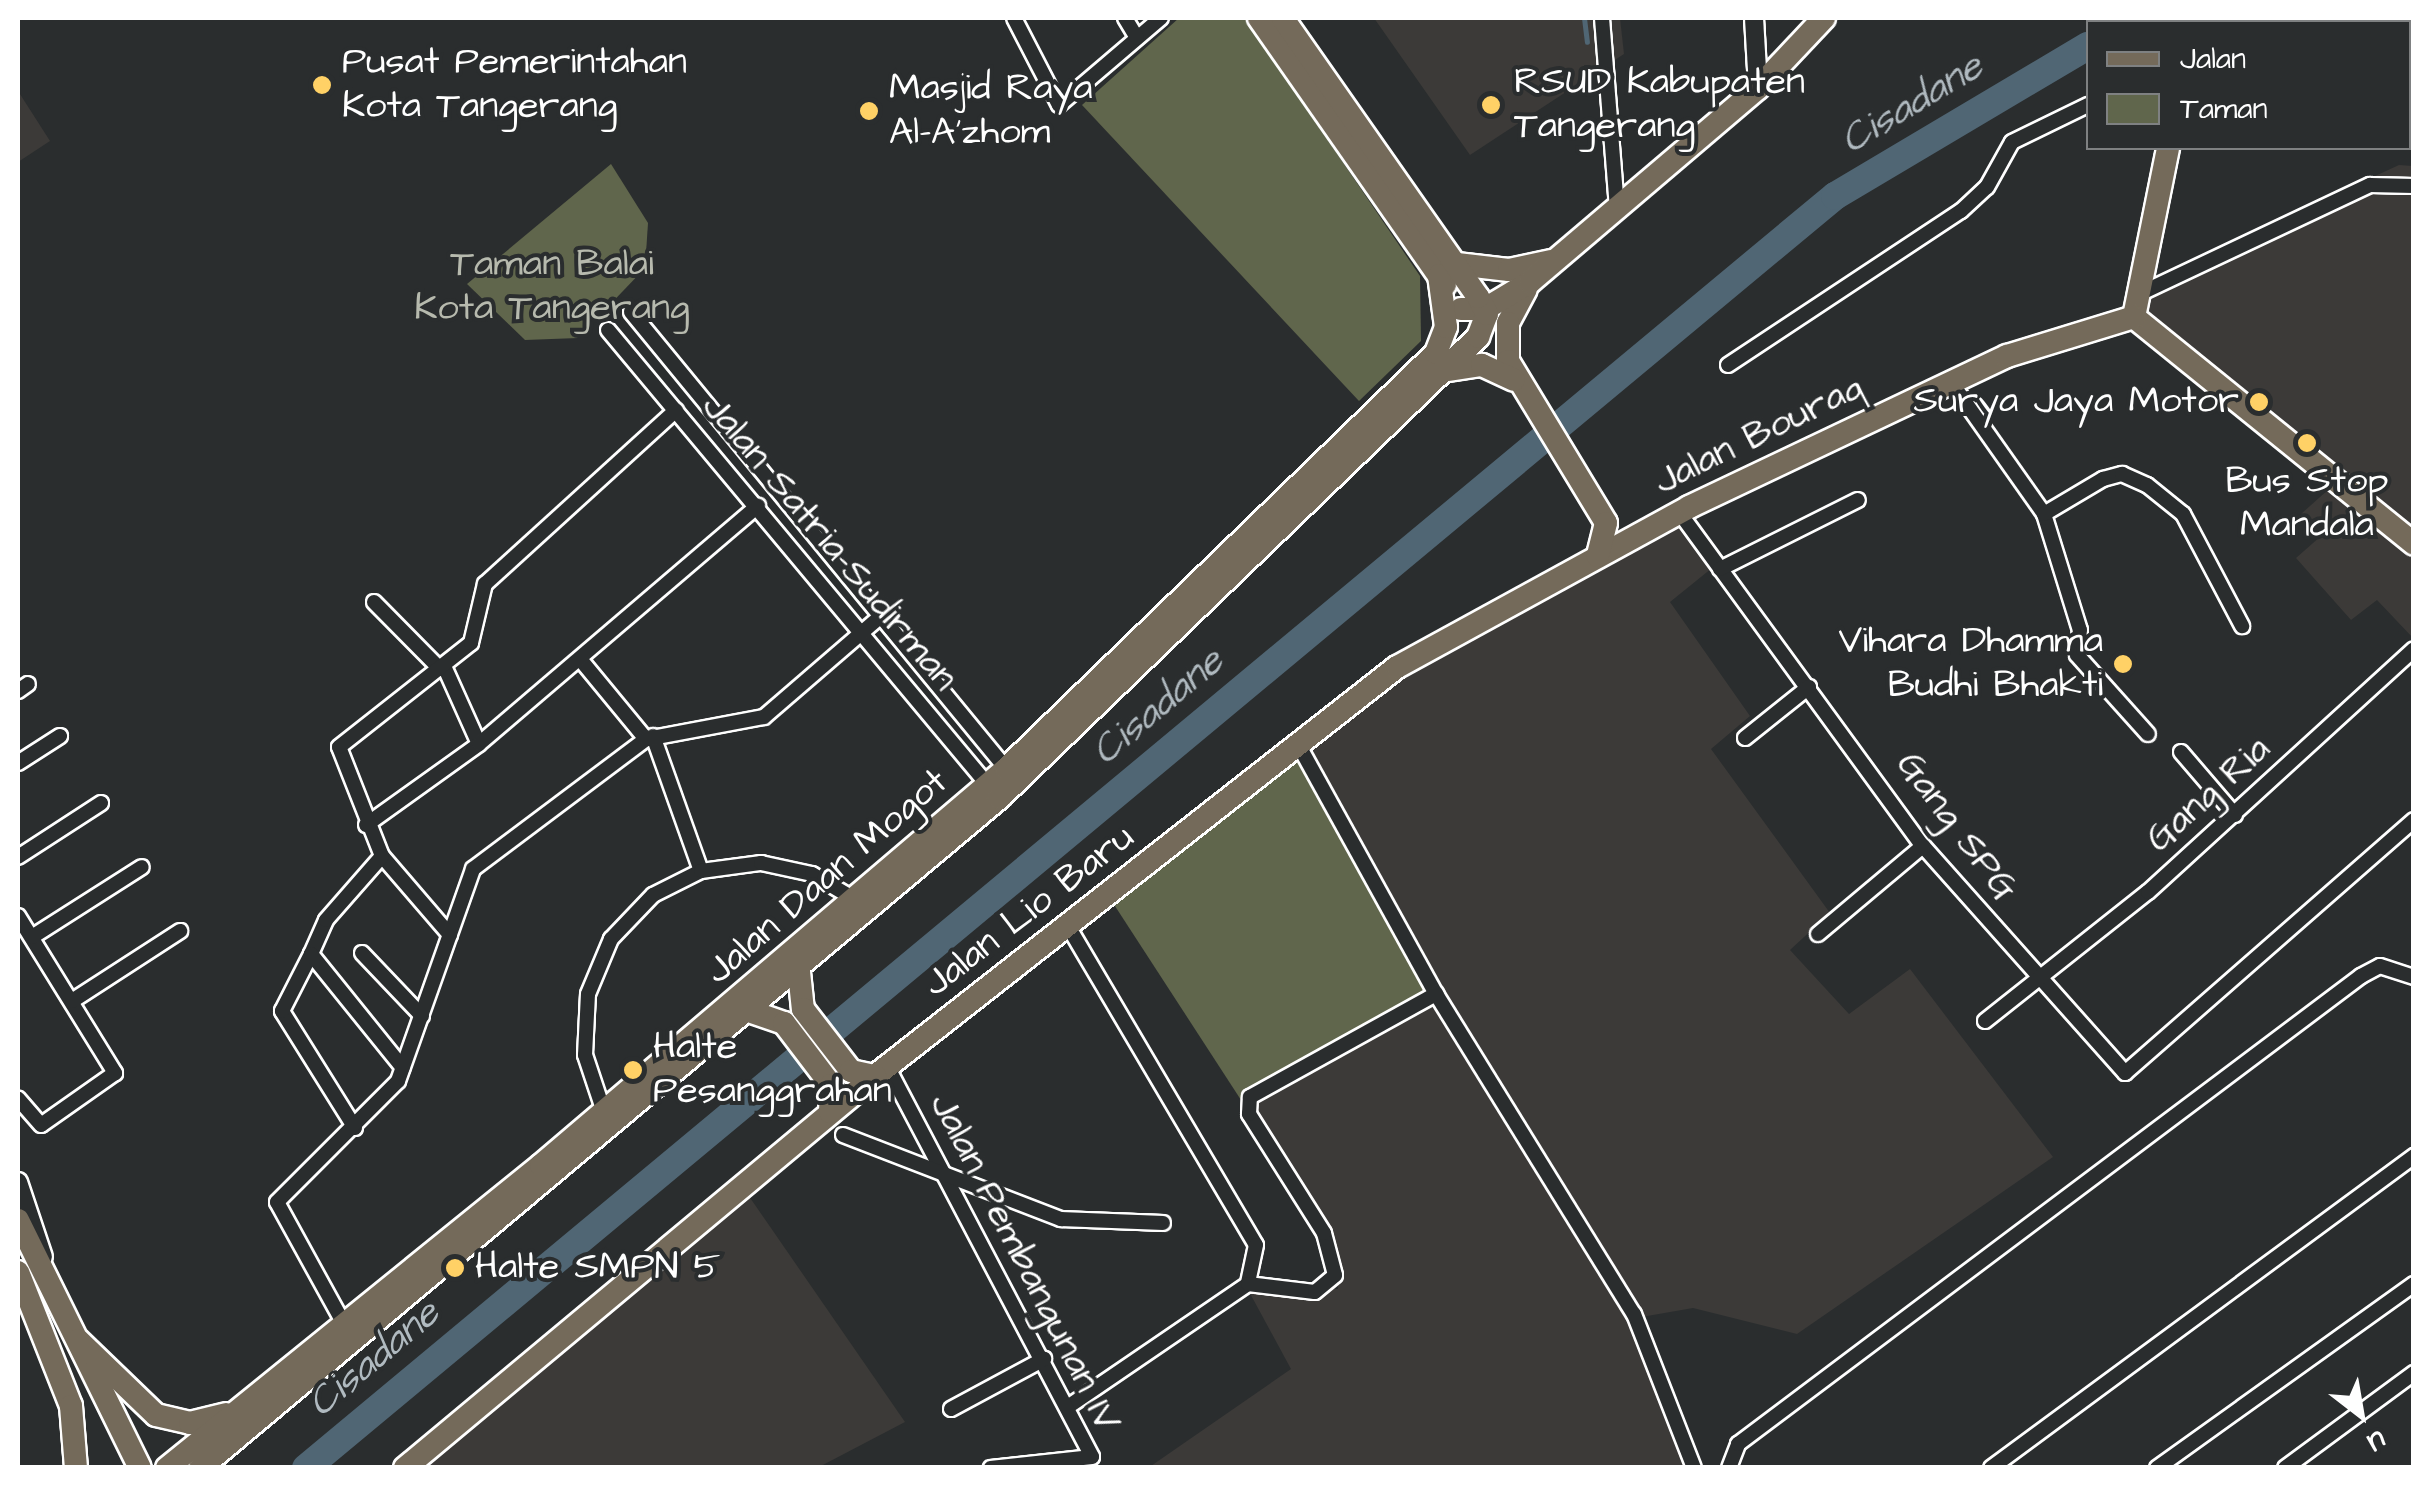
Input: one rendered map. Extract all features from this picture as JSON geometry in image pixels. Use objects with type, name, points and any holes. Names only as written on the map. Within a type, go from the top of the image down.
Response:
[{"type":"main road","points":[[1259,18],[1448,270],[1485,309]]},
{"type":"main road","points":[[1283,18],[1448,270],[1460,310],[1478,337]]},
{"type":"main road","points":[[1460,310],[1485,309],[1559,259],[1758,88],[1824,18]]},
{"type":"main road","points":[[2168,150],[2134,307],[2414,544]]},
{"type":"main road","points":[[1448,270],[1508,270],[1559,259]]},
{"type":"main road","name":"Jalan Daan Mogot","points":[[1012,775],[1436,353],[1446,327],[1448,270]]},
{"type":"main road","points":[[1530,282],[1508,323],[1517,385],[1608,530],[1591,559]]},
{"type":"main road","name":"Jalan Bouraq","points":[[1591,559],[1679,512],[1951,382],[2134,307]]},
{"type":"main road","name":"Jalan Daan Mogot","points":[[200,1467],[360,1321],[604,1112],[1012,775],[1448,370],[1478,337],[1485,309]]},
{"type":"main road","points":[[1448,370],[1482,365],[1517,385]]},
{"type":"main road","name":"Jalan Lio Baru","points":[[405,1468],[830,1112],[1397,667],[1591,559]]},
{"type":"main road","name":"Jalan Daan Mogot","points":[[167,1468],[752,1012],[993,791]]},
{"type":"main road","points":[[799,972],[793,1016],[830,1085],[830,1112]]},
{"type":"main road","points":[[752,1012],[793,1016],[850,1071],[881,1071]]},
{"type":"main road","points":[[18,1220],[46,1269],[140,1468]]},
{"type":"main road","points":[[18,1272],[70,1406],[76,1468]]},
{"type":"main road","points":[[78,1340],[156,1416],[190,1423],[238,1410]]},
{"type":"street","points":[[1014,18],[1059,105],[1160,18]]},
{"type":"street","points":[[1125,18],[1137,38]]},
{"type":"street","points":[[1602,18],[1617,211]]},
{"type":"street","points":[[1754,18],[1758,88]]},
{"type":"street","points":[[1728,365],[1961,212],[1987,188],[2012,142],[2086,107]]},
{"type":"street","points":[[2134,307],[2370,185],[2414,186]]},
{"type":"street","name":"Jalan Satria-Sudirman","points":[[630,312],[1012,775]]},
{"type":"street","name":"Jalan Satria-Sudirman","points":[[608,330],[993,791]]},
{"type":"street","points":[[1951,382],[2044,514],[2080,630],[2077,655],[2148,734]]},
{"type":"street","points":[[450,935],[382,856],[366,825],[339,747],[472,643],[484,584],[676,410]]},
{"type":"street","points":[[2044,514],[2103,478],[2122,474],[2147,485],[2184,514],[2242,626]]},
{"type":"street","points":[[1720,570],[1858,500]]},
{"type":"street","points":[[366,825],[479,744],[758,506]]},
{"type":"street","name":"Gang SPG","points":[[1679,512],[1923,846],[2126,1072],[2414,820]]},
{"type":"street","points":[[374,602],[442,667],[479,744]]},
{"type":"street","points":[[360,1321],[279,1210],[285,1192],[355,1128],[403,1068],[450,935],[483,857],[649,738],[764,717],[882,615]]},
{"type":"street","name":"Gang Ria","points":[[1985,1022],[2235,815],[2414,649]]},
{"type":"street","points":[[580,659],[649,738],[701,870]]},
{"type":"street","points":[[1744,738],[1809,687]]},
{"type":"street","points":[[18,764],[60,736]]},
{"type":"street","points":[[1298,744],[1436,994],[1634,1314],[1694,1468]]},
{"type":"street","points":[[2181,752],[2235,815]]},
{"type":"street","points":[[18,857],[101,803]]},
{"type":"street","points":[[1818,934],[1923,846]]},
{"type":"street","points":[[355,1128],[282,1011],[326,920],[382,856]]},
{"type":"street","points":[[604,1112],[585,1055],[588,994],[612,939],[653,895],[701,870],[760,864],[812,874],[857,900]]},
{"type":"street","points":[[32,938],[142,866]]},
{"type":"street","points":[[18,916],[115,1067],[113,1078],[41,1125],[18,1099]]},
{"type":"street","points":[[1068,926],[1256,1245],[1248,1284]]},
{"type":"street","points":[[72,1001],[180,931]]},
{"type":"street","points":[[362,953],[422,1016]]},
{"type":"street","points":[[310,954],[403,1068]]},
{"type":"street","points":[[1729,1468],[1738,1444],[2360,976],[2380,966],[2414,978]]},
{"type":"street","points":[[1069,1406],[1248,1284],[1315,1292],[1335,1275],[1324,1233],[1249,1114],[1250,1097],[1436,994]]},
{"type":"street","name":"Jalan Pembangunan IV","points":[[881,1071],[947,1176],[1069,1406],[1094,1462],[991,1468]]},
{"type":"street","points":[[842,1135],[1061,1219],[1163,1223]]},
{"type":"street","points":[[1991,1468],[2414,1156]]},
{"type":"street","points":[[18,1182],[46,1269]]},
{"type":"street","points":[[2157,1468],[2414,1284]]},
{"type":"street","points":[[951,1409],[1044,1360]]},
{"type":"street","points":[[2285,1468],[2414,1373]]},
{"type":"shaded area","name":"RSUD Kabupaten Tangerang","points":[[1374,18],[1620,18],[1624,54],[1470,155]]},
{"type":"shaded area","points":[[18,91],[50,141],[18,162]]},
{"type":"shaded area","points":[[2399,165],[2413,166],[2413,638],[2377,600],[2351,620],[2296,558],[2321,536],[2301,514],[2329,489],[2119,321],[2136,286]]},
{"type":"shaded area","points":[[1686,524],[1717,564],[1670,602],[1750,716],[1711,749],[1830,913],[1790,950],[1849,1014],[1910,969],[2053,1157],[1797,1334],[1693,1308],[1630,1319],[1689,1467],[1148,1468],[1291,1369],[1246,1286],[1338,1289],[1330,1240],[1241,1100],[1431,1003],[1291,745],[1441,650]]},
{"type":"shaded area","points":[[744,1189],[905,1422],[819,1467],[417,1468]]},
{"type":"green space","points":[[1179,18],[1245,18],[1420,276],[1421,341],[1359,401],[1082,105]]},
{"type":"green space","name":"Taman Balai Kota Tangerang","points":[[611,164],[648,223],[645,268],[578,338],[525,340],[467,284]]},
{"type":"green space","points":[[1291,745],[1431,1003],[1241,1100],[1113,903]]},
{"type":"water","points":[[2373,18],[2413,18],[2413,72],[2411,20]]},
{"type":"waterway","points":[[1584,18],[1587,42]]},
{"type":"waterway","name":"Cisadane","points":[[2132,20],[2136,18]]},
{"type":"waterway","name":"Cisadane","points":[[306,1468],[1835,196],[2086,47]]},
{"type":"place","name":"Pusat Pemerintahan Kota Tangerang","points":[[322,85]]},
{"type":"place","name":"RSUD Kabupaten Tangerang","points":[[1491,105]]},
{"type":"place","name":"Masjid Raya Al-A'zhom","points":[[869,111]]},
{"type":"place","name":"Surya Jaya Motor","points":[[2259,402]]},
{"type":"place","name":"Bus Stop Mandala","points":[[2307,443]]},
{"type":"place","name":"Vihara Dhamma Budhi Bhakti","points":[[2123,664]]},
{"type":"place","name":"Halte Pesanggrahan","points":[[633,1070]]},
{"type":"place","name":"Halte SMPN 5","points":[[455,1268]]}]
